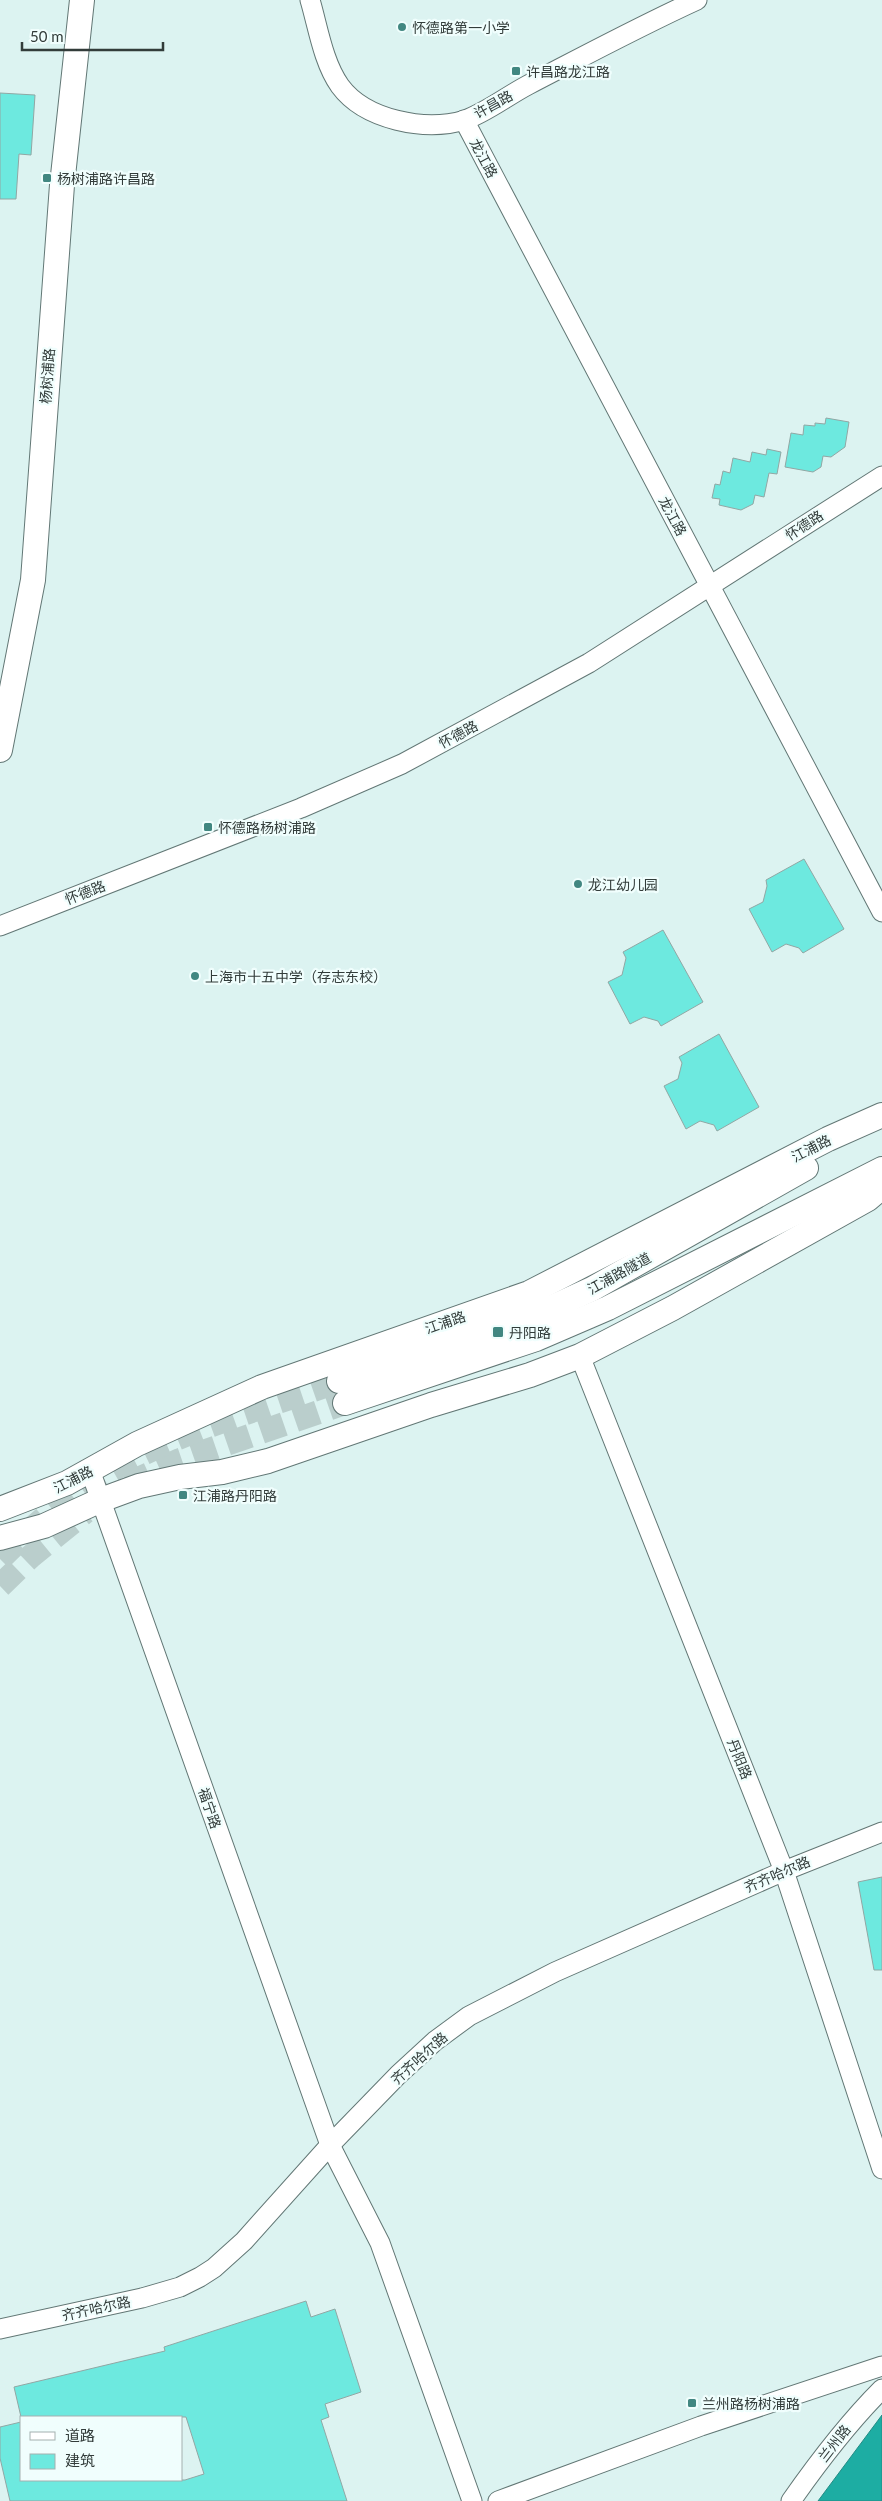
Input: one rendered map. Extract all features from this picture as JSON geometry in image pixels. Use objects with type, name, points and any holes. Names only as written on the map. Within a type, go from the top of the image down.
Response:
[{"type":"main road","name":"杨树浦路","points":[[0,750],[33,580],[62,185],[82,0]]},
{"type":"main road","name":"江浦路","points":[[0,1509],[41,1494],[137,1444],[262,1387],[529,1293],[828,1139],[882,1115]]},
{"type":"main road","name":"江浦路隧道","points":[[882,1125],[592,1289],[533,1316],[342,1392],[536,1339],[581,1320],[882,1169]]},
{"type":"main road","points":[[0,1538],[44,1526],[101,1500],[139,1486],[180,1477],[222,1472],[268,1461],[431,1405],[530,1375],[580,1356],[673,1308],[868,1199],[882,1187]]},
{"type":"street","name":"许昌路","points":[[310,0],[330,67],[340,86],[356,102],[380,115],[403,122],[425,125],[464,120],[597,49],[697,0]]},
{"type":"street","name":"龙江路","points":[[464,120],[882,912]]},
{"type":"street","name":"怀德路","points":[[0,926],[301,808],[402,764],[589,663],[882,476]]},
{"type":"street","name":"丹阳路","points":[[580,1356],[784,1871],[882,2169]]},
{"type":"street","name":"福宁路","points":[[90,1470],[330,2145],[380,2243],[467,2500]]},
{"type":"street","name":"齐齐哈尔路","points":[[0,2329],[142,2298],[180,2287],[200,2277],[214,2268],[244,2241],[330,2145],[398,2075],[435,2041],[468,2016],[555,1972],[784,1871],[882,1832]]},
{"type":"street","points":[[498,2501],[701,2426],[882,2366]]},
{"type":"street","name":"兰州路","points":[[791,2501],[830,2446],[882,2389]]},
{"type":"water","points":[[882,2415],[882,2501],[818,2501]]},
{"type":"building","points":[[0,93],[35,95],[31,155],[19,154],[16,199],[0,199]]},
{"type":"building","points":[[826,418],[849,422],[845,447],[831,457],[823,456],[821,467],[813,472],[785,467],[791,433],[803,435],[804,425],[815,426],[815,423],[825,424]]},
{"type":"building","points":[[767,449],[781,452],[777,474],[769,473],[764,497],[755,495],[753,504],[741,510],[719,505],[720,499],[712,498],[715,484],[720,485],[723,471],[730,473],[733,458],[750,462],[752,452],[766,455]]},
{"type":"building","points":[[804,859],[844,929],[803,953],[799,948],[786,944],[772,952],[749,909],[763,902],[767,886],[766,880]]},
{"type":"building","points":[[663,930],[703,1002],[661,1026],[658,1021],[644,1017],[630,1024],[608,982],[622,975],[626,958],[623,952]]},
{"type":"building","points":[[719,1034],[759,1107],[717,1131],[714,1125],[700,1121],[686,1129],[664,1086],[678,1079],[682,1063],[679,1057]]},
{"type":"building","points":[[882,1877],[882,1970],[874,1970],[858,1882]]},
{"type":"building","points":[[306,2301],[311,2317],[335,2309],[361,2392],[325,2404],[329,2417],[321,2420],[347,2501],[10,2501],[0,2458],[0,2427],[20,2422],[20,2481],[182,2481],[204,2474],[186,2417],[21,2416],[14,2387],[165,2351],[164,2347]]},
{"type":"tunnel","points":[[0,1559],[58,1507],[106,1473],[123,1464],[148,1451],[201,1429],[339,1381]]},
{"type":"tunnel","points":[[127,1484],[180,1460],[345,1403]]},
{"type":"tunnel","points":[[0,1586],[30,1557],[85,1512]]},
{"type":"place","name":"怀德路第一小学","points":[[402,27]]},
{"type":"place","name":"许昌路龙江路","points":[[516,71]]},
{"type":"place","name":"杨树浦路许昌路","points":[[47,178]]},
{"type":"place","name":"怀德路杨树浦路","points":[[208,827]]},
{"type":"place","name":"龙江幼儿园","points":[[578,884]]},
{"type":"place","name":"上海市十五中学（存志东校）","points":[[195,976]]},
{"type":"place","name":"丹阳路","points":[[498,1332]]},
{"type":"place","name":"江浦路丹阳路","points":[[183,1495]]},
{"type":"place","name":"兰州路杨树浦路","points":[[692,2403]]}]
